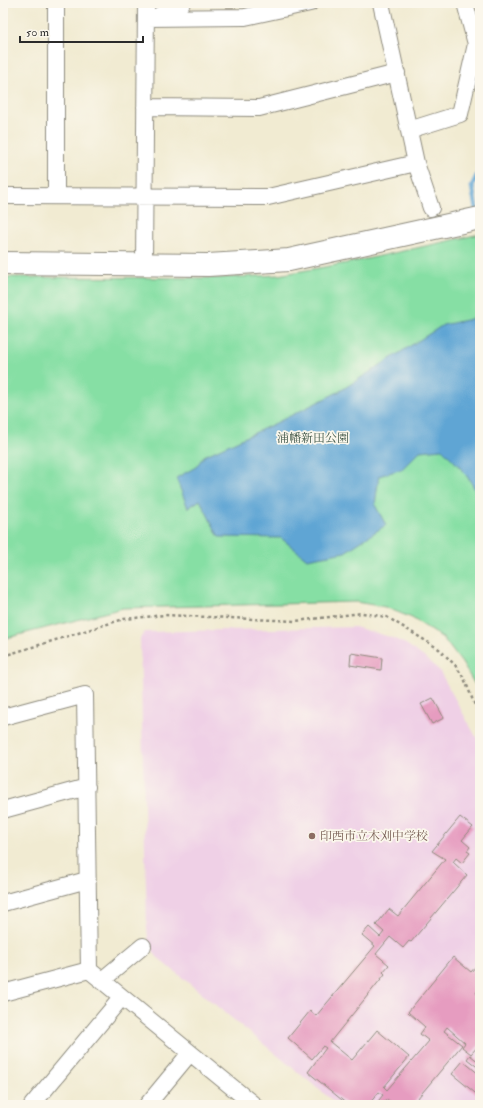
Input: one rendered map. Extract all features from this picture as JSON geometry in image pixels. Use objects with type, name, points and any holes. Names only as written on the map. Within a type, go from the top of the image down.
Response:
[{"type":"street","points":[[56,3],[56,196]]},
{"type":"street","points":[[149,13],[182,3]]},
{"type":"street","points":[[149,13],[245,17],[310,3]]},
{"type":"street","points":[[381,3],[416,163],[431,208]]},
{"type":"street","points":[[410,130],[460,114],[476,44],[465,3]]},
{"type":"street","points":[[144,264],[145,107],[149,13]]},
{"type":"street","points":[[145,107],[259,108],[397,73]]},
{"type":"street","points":[[3,196],[268,197],[416,163]]},
{"type":"street","points":[[3,263],[208,265],[289,260],[472,219]]},
{"type":"street","points":[[3,717],[85,695],[87,880],[95,976],[254,1105]]},
{"type":"street","points":[[3,810],[87,788]]},
{"type":"street","points":[[3,903],[87,880]]},
{"type":"street","points":[[3,993],[95,976],[143,946]]},
{"type":"street","points":[[32,1105],[122,997]]},
{"type":"street","points":[[147,1105],[190,1052]]},
{"type":"path","points":[[3,656],[124,619],[165,615],[296,621],[362,613],[387,617],[439,649],[455,665],[464,678],[480,718]]},
{"type":"shaded area","name":"印西市立木刈中学校","points":[[355,627],[390,637],[406,644],[439,670],[480,744],[480,1105],[338,1105],[157,957],[149,944],[147,929],[140,638],[145,632]]},
{"type":"green space","name":"浦幡新田公園","points":[[480,234],[480,693],[462,663],[443,638],[412,618],[385,607],[356,602],[123,608],[3,639],[3,277],[218,278],[278,275],[353,262]]},
{"type":"water","points":[[480,317],[480,509],[476,491],[467,476],[442,449],[420,451],[402,469],[379,476],[375,505],[386,525],[345,552],[307,559],[281,538],[219,537],[200,500],[188,508],[176,478],[196,467],[204,456],[274,424],[340,391],[443,325]]},
{"type":"building","points":[[351,653],[382,658],[381,670],[350,665]]},
{"type":"building","points":[[433,698],[444,718],[432,724],[421,704]]},
{"type":"building","points":[[460,817],[473,827],[462,840],[470,847],[467,851],[470,853],[462,863],[456,858],[453,862],[467,875],[411,942],[409,941],[403,948],[390,937],[376,954],[389,965],[383,972],[385,974],[330,1042],[352,1060],[377,1030],[409,1057],[384,1087],[387,1090],[429,1041],[420,1034],[425,1027],[408,1012],[453,957],[471,972],[477,965],[480,967],[480,991],[478,990],[476,993],[480,997],[480,1044],[471,1054],[462,1047],[465,1043],[447,1027],[444,1031],[462,1045],[412,1105],[395,1105],[387,1099],[382,1105],[375,1105],[383,1095],[379,1092],[368,1105],[348,1105],[308,1072],[326,1048],[323,1046],[312,1059],[288,1038],[310,1011],[316,1016],[375,946],[362,935],[369,927],[380,937],[384,932],[376,925],[389,909],[398,916],[445,859],[432,851]]},
{"type":"building","points":[[470,1055],[480,1063],[480,1069],[467,1059]]},
{"type":"building","points":[[463,1061],[480,1075],[480,1097],[452,1074]]},
{"type":"waterway","points":[[477,214],[472,186],[480,170]]},
{"type":"place","name":"印西市立木刈中学校","points":[[312,836]]}]
